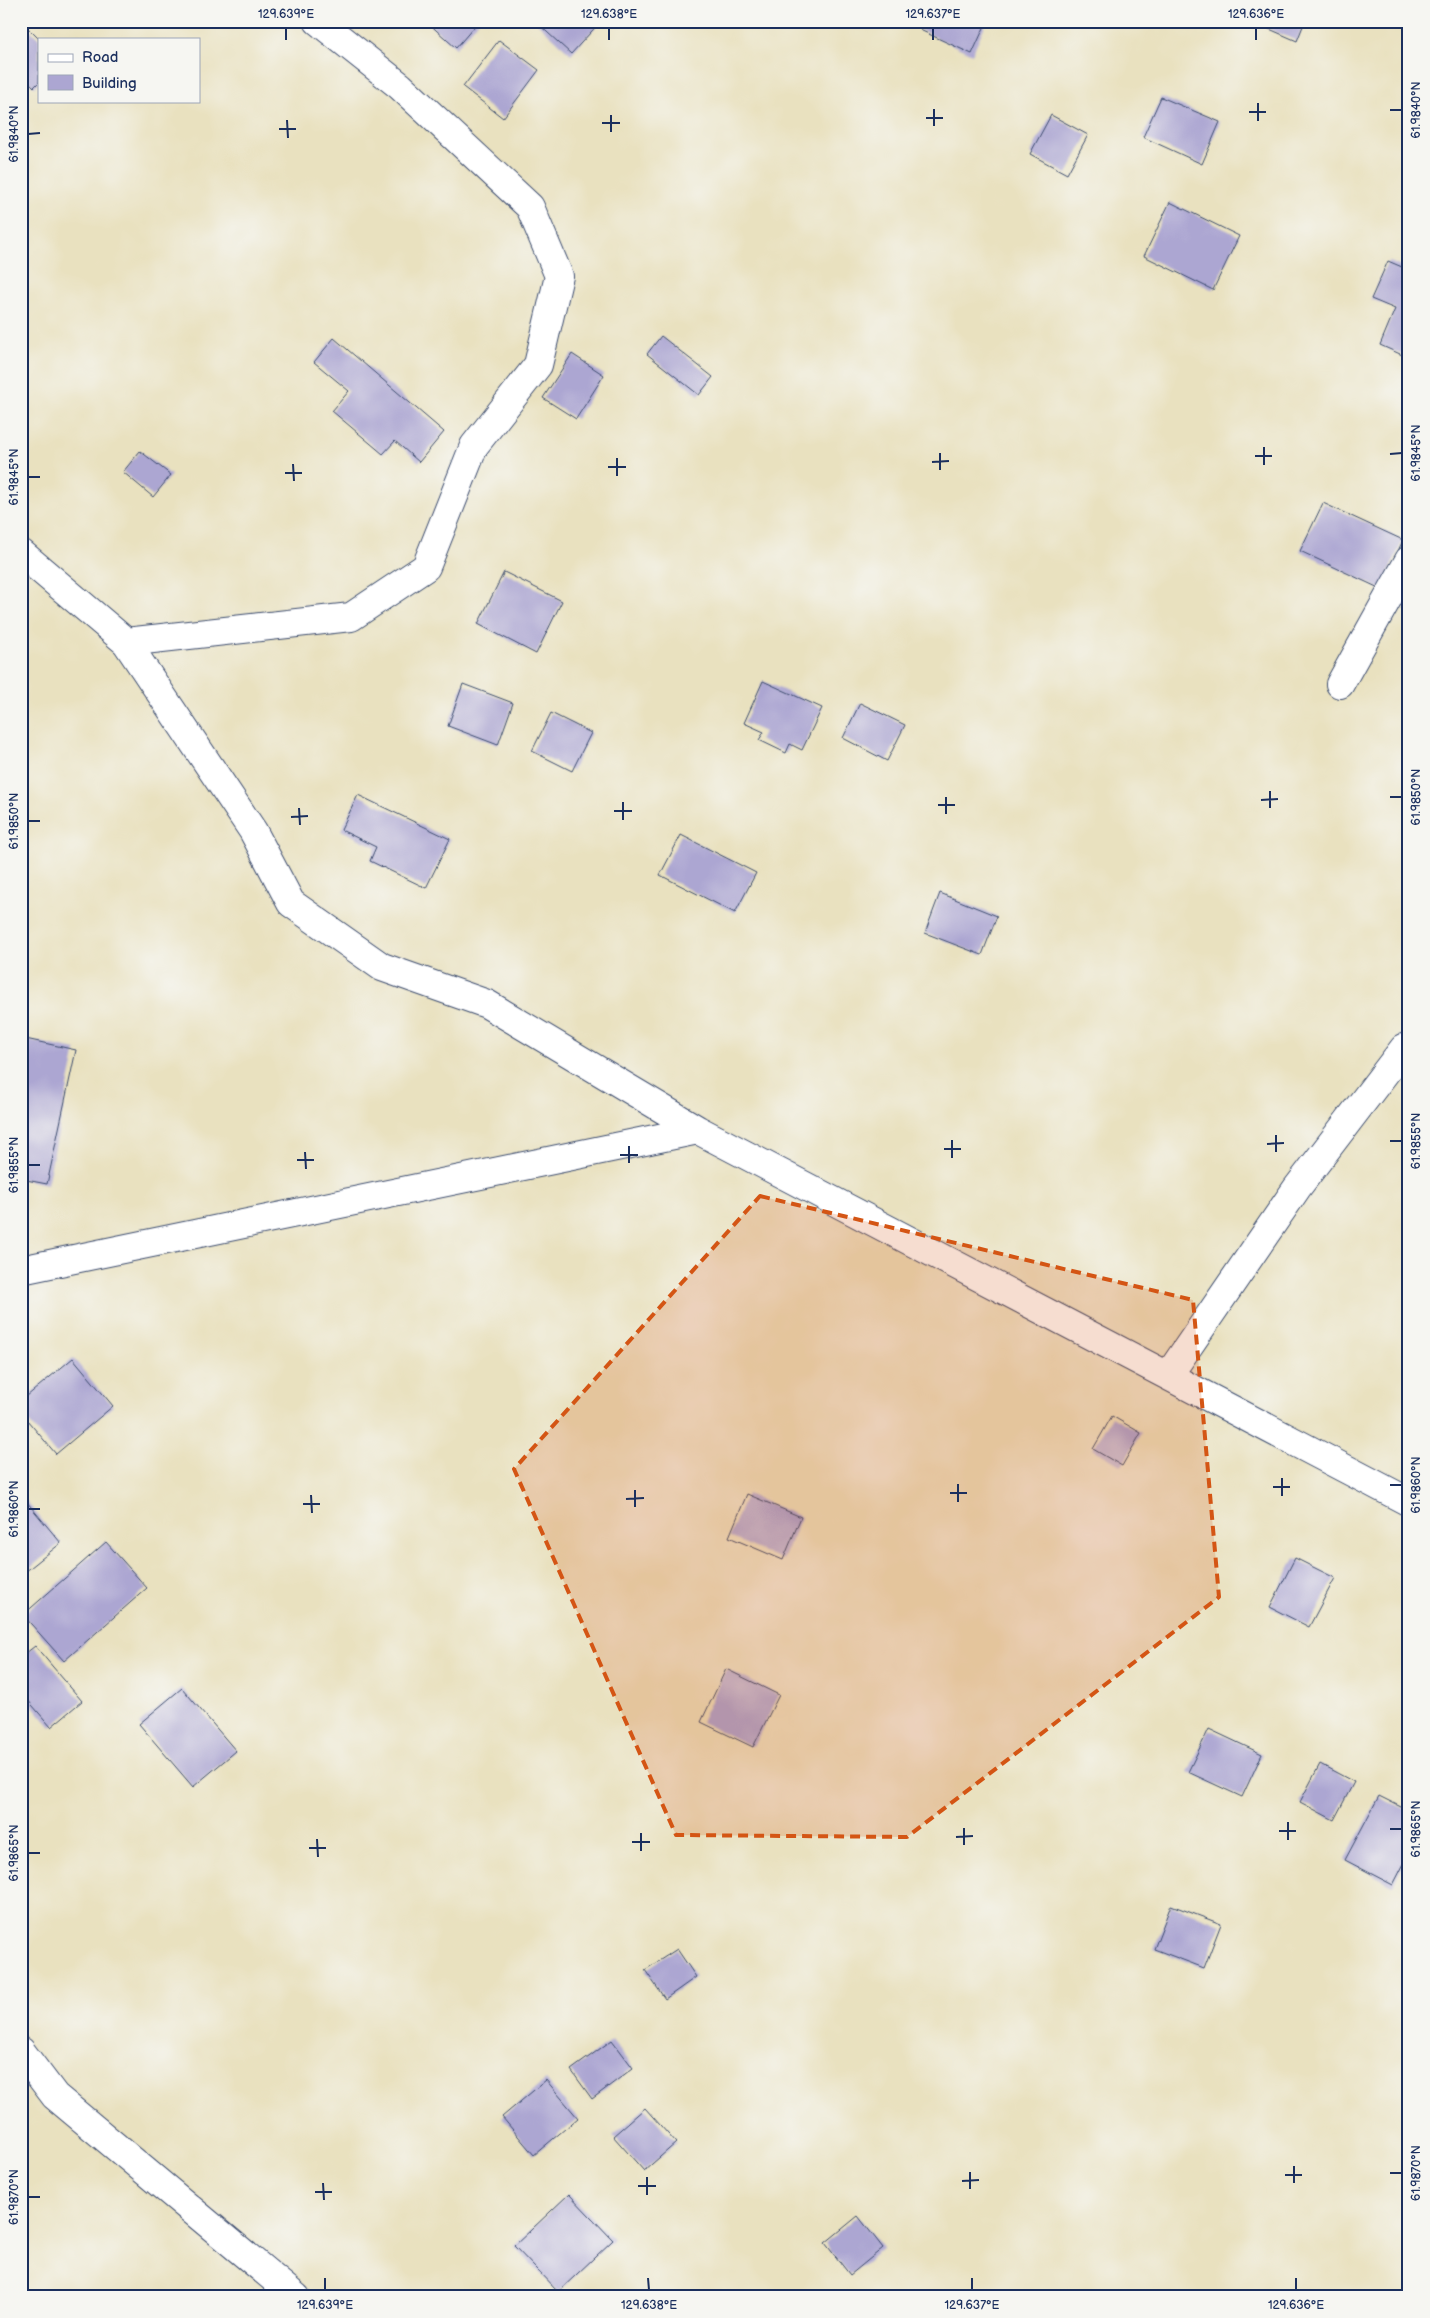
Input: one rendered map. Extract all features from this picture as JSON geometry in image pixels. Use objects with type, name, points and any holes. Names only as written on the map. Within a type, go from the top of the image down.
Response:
[{"type":"street","points":[[126,642],[351,617],[426,567],[474,446],[538,365],[559,276],[530,207],[400,86],[318,21]]},
{"type":"street","points":[[21,553],[126,642],[253,831],[291,903],[382,967],[487,1004],[698,1130],[1409,1502]]},
{"type":"street","points":[[1340,684],[1409,560]]},
{"type":"street","points":[[1168,1376],[1297,1188],[1404,1048],[1409,1046]]},
{"type":"street","points":[[21,1270],[698,1130]]},
{"type":"street","points":[[21,2051],[55,2096],[296,2297]]},
{"type":"highlighted area","points":[[760,1196],[1193,1300],[1219,1597],[907,1837],[676,1835],[514,1469]]},
{"type":"building","points":[[21,21],[38,38],[38,83],[34,87],[21,74]]},
{"type":"building","points":[[426,21],[479,21],[456,48]]},
{"type":"building","points":[[535,21],[601,21],[571,54]]},
{"type":"building","points":[[924,21],[987,21],[972,54],[920,30]]},
{"type":"building","points":[[1251,21],[1305,21],[1297,41]]},
{"type":"building","points":[[499,40],[539,70],[503,118],[463,87]]},
{"type":"building","points":[[1161,97],[1220,122],[1202,164],[1143,137]]},
{"type":"building","points":[[1051,115],[1088,135],[1067,174],[1030,154]]},
{"type":"building","points":[[1170,202],[1239,236],[1213,290],[1144,256]]},
{"type":"building","points":[[1388,261],[1409,270],[1409,358],[1380,345],[1395,309],[1371,299]]},
{"type":"building","points":[[661,336],[713,377],[699,395],[647,354]]},
{"type":"building","points":[[334,338],[444,432],[419,462],[395,441],[383,454],[332,411],[349,391],[314,362]]},
{"type":"building","points":[[572,354],[604,375],[576,419],[543,398]]},
{"type":"building","points":[[140,451],[171,475],[153,497],[123,472]]},
{"type":"building","points":[[1323,503],[1403,540],[1381,589],[1300,551]]},
{"type":"building","points":[[504,572],[562,601],[536,654],[478,624]]},
{"type":"building","points":[[763,681],[822,708],[802,750],[790,744],[786,753],[759,740],[764,732],[744,723]]},
{"type":"building","points":[[463,684],[513,703],[498,745],[448,726]]},
{"type":"building","points":[[860,703],[905,725],[887,761],[843,738]]},
{"type":"building","points":[[551,713],[591,733],[572,771],[532,751]]},
{"type":"building","points":[[358,795],[450,839],[426,888],[370,861],[376,847],[341,830]]},
{"type":"building","points":[[681,835],[756,873],[735,913],[660,875]]},
{"type":"building","points":[[940,893],[997,916],[982,955],[925,933]]},
{"type":"building","points":[[21,1038],[76,1050],[47,1184],[21,1179]]},
{"type":"building","points":[[73,1358],[113,1406],[56,1454],[21,1413],[21,1401]]},
{"type":"building","points":[[1112,1416],[1141,1433],[1122,1466],[1093,1449]]},
{"type":"building","points":[[747,1494],[801,1517],[783,1560],[729,1537]]},
{"type":"building","points":[[21,1495],[61,1543],[25,1572],[21,1567]]},
{"type":"building","points":[[106,1542],[147,1588],[64,1661],[23,1615]]},
{"type":"building","points":[[1295,1558],[1335,1578],[1309,1627],[1270,1607]]},
{"type":"building","points":[[35,1646],[82,1701],[51,1727],[26,1698],[21,1702],[21,1657]]},
{"type":"building","points":[[726,1669],[779,1695],[753,1747],[701,1722]]},
{"type":"building","points":[[182,1688],[236,1751],[193,1787],[139,1724]]},
{"type":"building","points":[[1209,1729],[1262,1754],[1242,1797],[1188,1772]]},
{"type":"building","points":[[1320,1764],[1354,1782],[1334,1820],[1300,1802]]},
{"type":"building","points":[[1379,1796],[1409,1811],[1409,1854],[1393,1885],[1345,1860]]},
{"type":"building","points":[[1171,1905],[1221,1924],[1204,1968],[1154,1949]]},
{"type":"building","points":[[677,1949],[696,1977],[665,1999],[645,1970]]},
{"type":"building","points":[[612,2040],[633,2068],[592,2099],[571,2070]]},
{"type":"building","points":[[546,2080],[578,2118],[534,2155],[502,2117]]},
{"type":"building","points":[[645,2108],[676,2143],[644,2171],[613,2136]]},
{"type":"building","points":[[569,2194],[613,2240],[558,2292],[514,2246]]},
{"type":"building","points":[[858,2216],[883,2248],[850,2275],[825,2243]]}]
